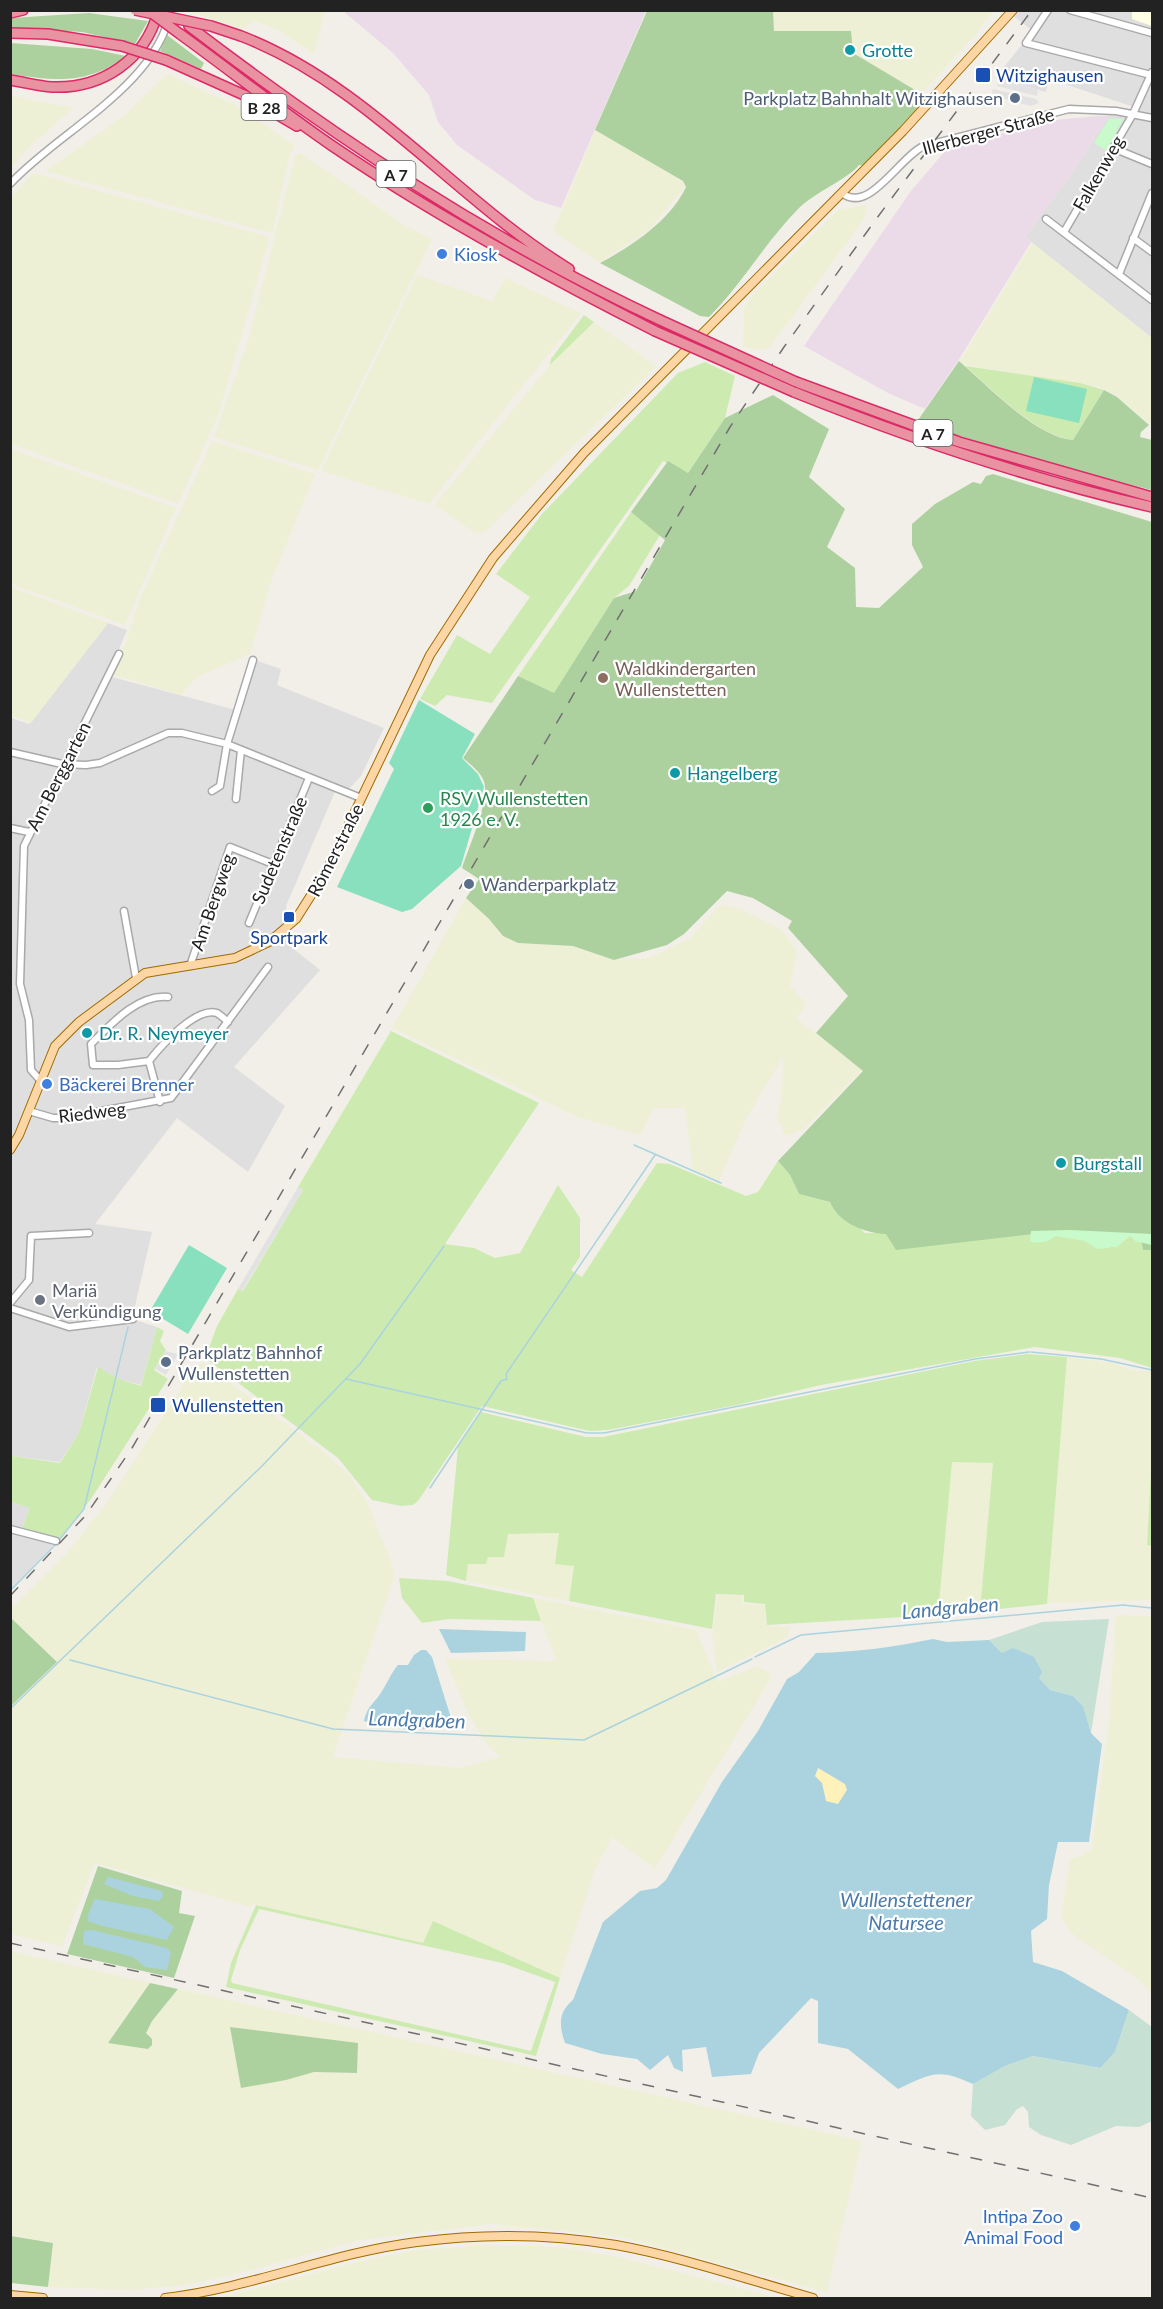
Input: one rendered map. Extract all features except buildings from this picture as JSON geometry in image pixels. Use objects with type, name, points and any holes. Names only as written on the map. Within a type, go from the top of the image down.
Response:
[{"type":"highway","points":[[10,13],[23,10]]},
{"type":"highway","points":[[135,10],[211,26],[241,36],[289,58],[353,99],[498,220],[617,300]]},
{"type":"highway","name":"A 7","points":[[148,10],[330,144],[481,238],[655,331],[794,392],[955,452],[1070,486],[1089,486],[1152,497]]},
{"type":"highway","points":[[10,80],[51,87],[71,87],[91,83],[112,74],[128,62],[142,46],[150,33],[158,10]]},
{"type":"highway","name":"A 7","points":[[170,10],[314,119],[417,188],[536,258],[617,300],[796,382],[959,442],[1072,476],[1089,486],[1152,507]]},
{"type":"highway","name":"B 28","points":[[10,33],[48,34],[122,46],[166,60],[244,95],[322,142],[330,144]]},
{"type":"main road","name":"Römerstraße","points":[[10,1150],[29,1111],[51,1055],[62,1037],[136,978],[156,970],[235,958],[268,942],[297,919],[324,877],[384,748],[446,628],[493,558],[521,522],[584,453],[949,84],[1013,10]]},
{"type":"main road","points":[[165,2298],[244,2285],[359,2254],[416,2242],[489,2235],[548,2237],[617,2246],[813,2298]]},
{"type":"main road","points":[[16,2297],[43,2298]]},
{"type":"street","points":[[10,184],[59,139],[134,78],[148,61],[170,10]]},
{"type":"street","points":[[1048,10],[1024,41],[1152,74]]},
{"type":"street","points":[[1070,10],[1152,33]]},
{"type":"street","name":"Falkenweg","points":[[1064,232],[1133,114],[1152,74]]},
{"type":"street","name":"Illerberger Straße","points":[[842,193],[854,198],[867,196],[905,157],[924,146],[1070,109],[1096,109],[1152,118]]},
{"type":"street","points":[[1113,148],[1152,164]]},
{"type":"street","points":[[1119,274],[1133,238],[1150,205],[1152,193]]},
{"type":"street","points":[[1046,219],[1152,300]]},
{"type":"street","points":[[1133,238],[1152,252]]},
{"type":"street","name":"Am Berggarten","points":[[40,1080],[31,1070],[28,1020],[20,984],[24,846],[62,764],[119,654]]},
{"type":"street","points":[[212,791],[220,786],[227,744],[253,660]]},
{"type":"street","points":[[10,752],[62,764],[100,763],[168,733],[182,733],[227,744],[361,798]]},
{"type":"street","points":[[236,799],[241,750]]},
{"type":"street","name":"Sudetenstraße","points":[[249,923],[309,778]]},
{"type":"street","points":[[10,828],[29,832]]},
{"type":"street","name":"Am Bergweg","points":[[190,966],[230,847],[273,864]]},
{"type":"street","points":[[124,911],[136,978]]},
{"type":"street","name":"Riedweg","points":[[29,1111],[64,1118],[160,1102],[171,1098],[268,967]]},
{"type":"street","points":[[168,997],[155,996],[134,1006],[91,1044],[93,1065],[149,1061],[179,1028],[209,1013],[216,1013],[228,1022]]},
{"type":"street","points":[[149,1061],[160,1102]]},
{"type":"street","points":[[10,1303],[28,1280],[31,1236],[89,1233]]},
{"type":"street","points":[[10,1308],[69,1327],[133,1319]]},
{"type":"street","points":[[10,1528],[56,1541]]},
{"type":"shaded area","points":[[773,10],[993,11],[975,35],[923,92],[885,74],[853,52],[851,31],[774,31]]},
{"type":"shaded area","points":[[186,11],[325,11],[314,54],[278,30],[255,21],[242,29]]},
{"type":"shaded area","points":[[343,11],[646,11],[561,208],[535,200],[457,145],[438,122],[429,95],[393,53]]},
{"type":"shaded area","points":[[1001,11],[1152,11],[1152,338],[1025,237],[1073,171],[1109,115],[1116,112],[1132,115],[1134,107],[1049,79],[1046,92],[995,78],[1033,31],[1008,12]]},
{"type":"shaded area","points":[[1132,11],[1152,11],[1152,26],[1132,19]]},
{"type":"shaded area","points":[[167,74],[235,105],[295,146],[290,153],[272,233],[45,171],[124,116]]},
{"type":"shaded area","points":[[999,79],[1038,90],[1037,96],[997,86]]},
{"type":"shaded area","name":"Parkplatz Bahnhalt Witzighausen","points":[[993,89],[1036,99],[1039,103],[1031,106],[994,96]]},
{"type":"shaded area","points":[[11,96],[73,108],[27,149],[11,168]]},
{"type":"shaded area","points":[[1109,115],[1073,171],[1025,237],[1031,242],[958,361],[925,409],[888,393],[804,346],[911,191],[946,150],[1044,121]]},
{"type":"shaded area","points":[[595,131],[632,150],[683,182],[685,187],[650,229],[599,263],[553,231]]},
{"type":"shaded area","points":[[300,153],[406,226],[432,239],[318,470],[214,437],[249,337],[295,156]]},
{"type":"shaded area","points":[[33,173],[270,237],[218,416],[178,504],[11,444],[11,197]]},
{"type":"shaded area","points":[[866,205],[866,213],[861,223],[770,347],[762,350],[743,347],[744,308],[753,294],[838,210]]},
{"type":"shaded area","points":[[1032,243],[1152,338],[1152,420],[1149,424],[1117,396],[1099,387],[964,365],[960,361]]},
{"type":"shaded area","points":[[417,275],[492,301],[505,278],[581,313],[429,504],[321,471]]},
{"type":"shaded area","points":[[594,322],[656,366],[485,532],[475,533],[434,505],[550,365]]},
{"type":"shaded area","points":[[212,441],[315,474],[272,579],[250,654],[197,677],[181,695],[111,674],[126,642],[139,601]]},
{"type":"shaded area","points":[[11,449],[176,508],[125,625],[11,584]]},
{"type":"shaded area","points":[[11,587],[108,623],[31,723],[11,715]]},
{"type":"shaded area","points":[[108,623],[127,630],[108,676],[236,710],[252,659],[281,669],[277,685],[384,728],[361,776],[347,791],[337,787],[286,906],[290,946],[320,970],[234,1067],[285,1106],[248,1172],[177,1118],[95,1224],[152,1232],[132,1319],[157,1327],[141,1385],[119,1379],[97,1367],[79,1433],[60,1462],[12,1456],[11,1465],[11,718],[29,724]]},
{"type":"shaded area","points":[[466,898],[489,919],[502,936],[518,943],[573,946],[614,960],[650,958],[690,938],[717,908],[724,905],[741,909],[782,930],[797,951],[790,986],[806,1003],[797,1019],[862,1070],[804,1129],[785,1136],[777,1116],[782,1094],[783,1057],[747,1117],[719,1181],[693,1170],[685,1108],[654,1108],[640,1135],[580,1118],[392,1028]]},
{"type":"shaded area","points":[[298,1187],[303,1190],[242,1291],[238,1289]]},
{"type":"shaded area","name":"Parkplatz Bahnhof Wullenstetten","points":[[166,1351],[178,1354],[166,1375],[155,1369]]},
{"type":"shaded area","points":[[1067,1357],[1113,1363],[1134,1371],[1152,1371],[1152,1452],[1147,1545],[1152,1546],[1152,1600],[1047,1603]]},
{"type":"shaded area","points":[[202,1362],[321,1450],[350,1476],[368,1504],[390,1559],[394,1577],[333,1757],[460,1768],[500,1757],[486,1744],[469,1715],[445,1659],[556,1661],[533,1598],[696,1630],[718,1682],[757,1666],[769,1672],[771,1678],[655,1869],[612,1837],[594,1872],[560,1978],[433,1921],[423,1944],[253,1904],[251,1907],[95,1863],[62,1946],[11,1934],[11,1706],[57,1662],[11,1618],[11,1609],[69,1551],[111,1497],[183,1385]]},
{"type":"shaded area","points":[[952,1461],[993,1463],[980,1611],[938,1615]]},
{"type":"shaded area","points":[[11,1502],[30,1508],[21,1531],[57,1541],[11,1590]]},
{"type":"shaded area","points":[[559,1533],[574,1566],[569,1601],[466,1581],[468,1564],[486,1564],[488,1557],[508,1534]]},
{"type":"shaded area","points":[[718,1595],[742,1595],[743,1604],[765,1605],[767,1626],[790,1627],[788,1637],[717,1672],[712,1635]]},
{"type":"shaded area","points":[[1116,1615],[1152,1616],[1152,1994],[1137,1978],[1071,1933],[1061,1917],[1070,1859],[1083,1855],[1095,1846],[1092,1845],[1108,1730]]},
{"type":"shaded area","points":[[1109,1619],[1091,1733],[1083,1706],[1073,1696],[1050,1690],[1039,1678],[1002,1653],[989,1640],[1042,1622]]},
{"type":"shaded area","points":[[10,1951],[150,1983],[109,2042],[146,2033],[152,2021],[178,1989],[862,2141],[827,2292],[621,2237],[493,2224],[360,2240],[187,2285],[132,2290],[48,2287],[53,2243],[11,2235]],"holes":[[[230,2028],[357,2073],[314,2072],[241,2087]]]},
{"type":"shaded area","points":[[1129,2010],[1152,2027],[1152,2121],[1139,2127],[1116,2126],[1071,2145],[1041,2135],[1029,2127],[1028,2112],[1023,2106],[1017,2109],[1005,2125],[985,2130],[971,2116],[973,2084],[1005,2066],[1033,2056],[1099,2068],[1115,2052]]},
{"type":"shaded area","points":[[486,2245],[561,2247],[614,2256],[779,2298],[218,2298],[358,2262],[416,2250]]},
{"type":"green space","points":[[647,11],[773,11],[774,31],[851,31],[853,53],[932,100],[869,166],[859,165],[800,207],[709,317],[700,316],[600,263],[625,249],[660,222],[686,187],[683,181],[595,130]]},
{"type":"green space","points":[[89,13],[148,21],[135,44],[82,32],[11,28],[11,18]]},
{"type":"green space","points":[[167,35],[204,63],[201,69],[160,51]]},
{"type":"green space","points":[[11,43],[92,49],[126,56],[98,72],[85,76],[42,78],[11,74]]},
{"type":"green space","points":[[1109,119],[1123,119],[1107,151],[1094,143]]},
{"type":"green space","points":[[584,315],[594,322],[550,365],[551,359]]},
{"type":"green space","points":[[959,361],[1013,409],[1044,430],[1059,437],[1073,440],[1104,390],[1117,397],[1149,425],[1141,432],[1140,437],[1152,440],[1152,490],[1083,473],[916,423]]},
{"type":"green space","points":[[705,362],[735,376],[725,418],[688,473],[663,461],[492,703],[447,695],[435,706],[420,699],[457,635],[490,654],[530,597],[496,574],[542,514],[678,373]]},
{"type":"green space","points":[[965,366],[1080,383],[1104,390],[1073,440],[1059,437],[1030,421]]},
{"type":"green space","points":[[1034,377],[1087,389],[1079,423],[1026,411]]},
{"type":"green space","points":[[773,395],[829,429],[809,477],[845,509],[827,547],[855,568],[856,607],[879,608],[923,567],[912,545],[912,524],[935,504],[973,482],[981,484],[986,476],[993,474],[1152,522],[1152,1250],[1143,1250],[1140,1236],[1128,1235],[1112,1248],[1060,1231],[896,1250],[886,1234],[861,1229],[839,1216],[830,1202],[799,1194],[790,1175],[778,1161],[863,1071],[816,1033],[848,996],[788,928],[792,921],[753,898],[727,891],[684,934],[667,945],[614,960],[573,946],[518,943],[503,936],[489,919],[466,898],[479,879],[462,868],[480,817],[485,787],[480,774],[463,758],[518,676],[554,693],[614,598],[636,591],[665,540],[631,512],[668,461],[688,473],[725,418]]},
{"type":"green space","points":[[631,512],[660,535],[629,586],[614,598],[554,694],[518,676]]},
{"type":"green space","name":"RSV Wullenstetten 1926 e. V.","points":[[419,700],[475,734],[462,758],[478,774],[484,787],[461,866],[412,909],[402,912],[337,887],[394,769],[389,763]]},
{"type":"green space","points":[[391,1031],[539,1103],[445,1244],[474,1248],[495,1258],[520,1253],[558,1185],[580,1218],[580,1257],[571,1270],[582,1277],[657,1163],[670,1164],[746,1196],[758,1192],[778,1161],[790,1175],[799,1194],[830,1202],[865,1233],[1060,1231],[1140,1236],[1143,1250],[1152,1250],[1152,1368],[1120,1358],[1035,1347],[821,1385],[737,1405],[608,1430],[589,1431],[482,1406],[418,1501],[413,1505],[401,1506],[372,1500],[338,1458],[209,1361],[206,1356],[217,1326],[238,1289],[243,1291],[303,1190],[298,1187]]},
{"type":"green space","points":[[1070,1230],[1152,1234],[1152,1245],[1135,1241],[1130,1236],[1117,1247],[1097,1249],[1085,1241],[1056,1236],[1043,1242],[1030,1241],[1031,1231]]},
{"type":"green space","points":[[189,1245],[227,1268],[188,1334],[150,1311]]},
{"type":"green space","points":[[157,1327],[164,1331],[160,1341],[166,1350],[154,1370],[168,1379],[91,1499],[58,1541],[21,1531],[30,1508],[11,1502],[12,1456],[60,1463],[79,1433],[98,1367],[119,1379],[141,1386]]},
{"type":"green space","points":[[1028,1354],[1067,1357],[1047,1604],[980,1611],[993,1463],[952,1462],[938,1615],[767,1625],[765,1604],[744,1602],[744,1595],[716,1594],[712,1629],[569,1601],[574,1566],[555,1564],[559,1533],[508,1534],[504,1557],[488,1557],[486,1564],[468,1564],[466,1581],[446,1575],[458,1447],[481,1412],[586,1437],[603,1437],[974,1361]]},
{"type":"green space","points":[[1152,1452],[1152,1546],[1147,1545]]},
{"type":"green space","points":[[399,1578],[448,1581],[533,1598],[541,1621],[449,1619],[422,1623],[402,1598]]},
{"type":"green space","points":[[11,1618],[57,1662],[10,1706]]},
{"type":"green space","points":[[98,1866],[182,1891],[179,1913],[195,1916],[174,1978],[67,1954]]},
{"type":"green space","points":[[256,1905],[423,1943],[433,1921],[560,1978],[536,2056],[226,1987],[231,1963]],"holes":[[[259,1909],[502,1963],[555,1982],[531,2051],[232,1983],[231,1980],[240,1950]]]},
{"type":"green space","points":[[150,1983],[178,1989],[152,2021],[146,2033],[152,2039],[152,2045],[148,2049],[108,2043]]},
{"type":"green space","points":[[230,2027],[358,2043],[357,2073],[314,2072],[286,2080],[241,2088]]},
{"type":"green space","points":[[11,2236],[53,2243],[48,2287],[11,2283]]},
{"type":"sand","points":[[818,1768],[845,1784],[847,1790],[838,1804],[826,1801],[821,1783],[815,1776]]},
{"type":"water","points":[[439,1629],[526,1632],[525,1651],[451,1653]]},
{"type":"water","name":"Wullenstettener Natursee","points":[[933,1639],[947,1642],[989,1640],[1002,1653],[1013,1648],[1034,1657],[1042,1672],[1039,1678],[1050,1690],[1073,1696],[1083,1706],[1091,1733],[1102,1744],[1089,1842],[1058,1842],[1049,1885],[1047,1919],[1031,1931],[1033,1962],[1062,1971],[1129,2010],[1115,2052],[1100,2068],[1033,2056],[1005,2066],[973,2084],[951,2076],[935,2074],[898,2089],[848,2049],[818,2043],[818,2001],[811,1998],[759,2053],[751,2074],[712,2077],[706,2047],[682,2050],[683,2072],[674,2068],[668,2055],[650,2070],[637,2059],[602,2054],[565,2043],[561,2025],[562,2014],[573,2000],[603,1922],[640,1891],[657,1888],[666,1880],[722,1782],[758,1731],[787,1679],[799,1672],[816,1653],[890,1647]],"holes":[[[818,1768],[845,1784],[847,1790],[838,1804],[826,1801],[822,1783],[815,1776]]]},
{"type":"water","points":[[421,1650],[426,1650],[432,1657],[451,1718],[443,1724],[421,1729],[397,1728],[364,1721],[369,1708],[398,1665],[408,1665],[414,1655]]},
{"type":"water","points":[[108,1877],[162,1891],[163,1896],[159,1901],[133,1896],[104,1884]]},
{"type":"water","points":[[95,1899],[150,1909],[174,1927],[167,1940],[102,1926],[88,1921],[88,1915]]},
{"type":"water","points":[[92,1930],[167,1948],[171,1953],[167,1970],[145,1967],[133,1957],[83,1944],[84,1931]]},
{"type":"waterway","points":[[634,1145],[721,1183]]},
{"type":"waterway","points":[[430,1488],[501,1381],[507,1379],[506,1374],[655,1155]]},
{"type":"waterway","points":[[10,1709],[262,1466],[360,1364],[444,1246]]},
{"type":"waterway","points":[[59,1540],[84,1509],[128,1327]]},
{"type":"waterway","points":[[346,1379],[587,1433],[604,1433],[975,1359],[1029,1352]]},
{"type":"waterway","points":[[1031,1352],[1101,1359],[1152,1370]]},
{"type":"waterway","points":[[1152,1477],[1152,1489]]},
{"type":"waterway","points":[[10,1591],[56,1544]]},
{"type":"waterway","name":"Landgraben","points":[[755,1657],[801,1635],[1123,1605],[1152,1608]]},
{"type":"waterway","name":"Landgraben","points":[[70,1660],[333,1729],[584,1740],[752,1659]]},
{"type":"railway","points":[[10,1596],[86,1515],[132,1448],[730,427],[874,222],[1032,10]]},
{"type":"railway","points":[[10,1943],[1152,2198]]},
{"type":"place","name":"Grotte","points":[[850,50]]},
{"type":"place","name":"Witzighausen","points":[[983,75]]},
{"type":"place","name":"Parkplatz Bahnhalt Witzighausen","points":[[1015,98]]},
{"type":"place","name":"Kiosk","points":[[442,254]]},
{"type":"place","name":"Waldkindergarten Wullenstetten","points":[[603,678]]},
{"type":"place","name":"Hangelberg","points":[[675,773]]},
{"type":"place","name":"RSV Wullenstetten 1926 e. V.","points":[[428,808]]},
{"type":"place","name":"Wanderparkplatz","points":[[469,884]]},
{"type":"place","name":"Sportpark","points":[[289,917]]},
{"type":"place","name":"Dr. R. Neymeyer","points":[[87,1033]]},
{"type":"place","name":"Bäckerei Brenner","points":[[47,1084]]},
{"type":"place","name":"Burgstall","points":[[1061,1163]]},
{"type":"place","name":"Mariä Verkündigung","points":[[40,1300]]},
{"type":"place","name":"Parkplatz Bahnhof Wullenstetten","points":[[166,1362]]},
{"type":"place","name":"Wullenstetten","points":[[158,1405]]},
{"type":"place","name":"Intipa Zoo Animal Food","points":[[1075,2226]]}]
